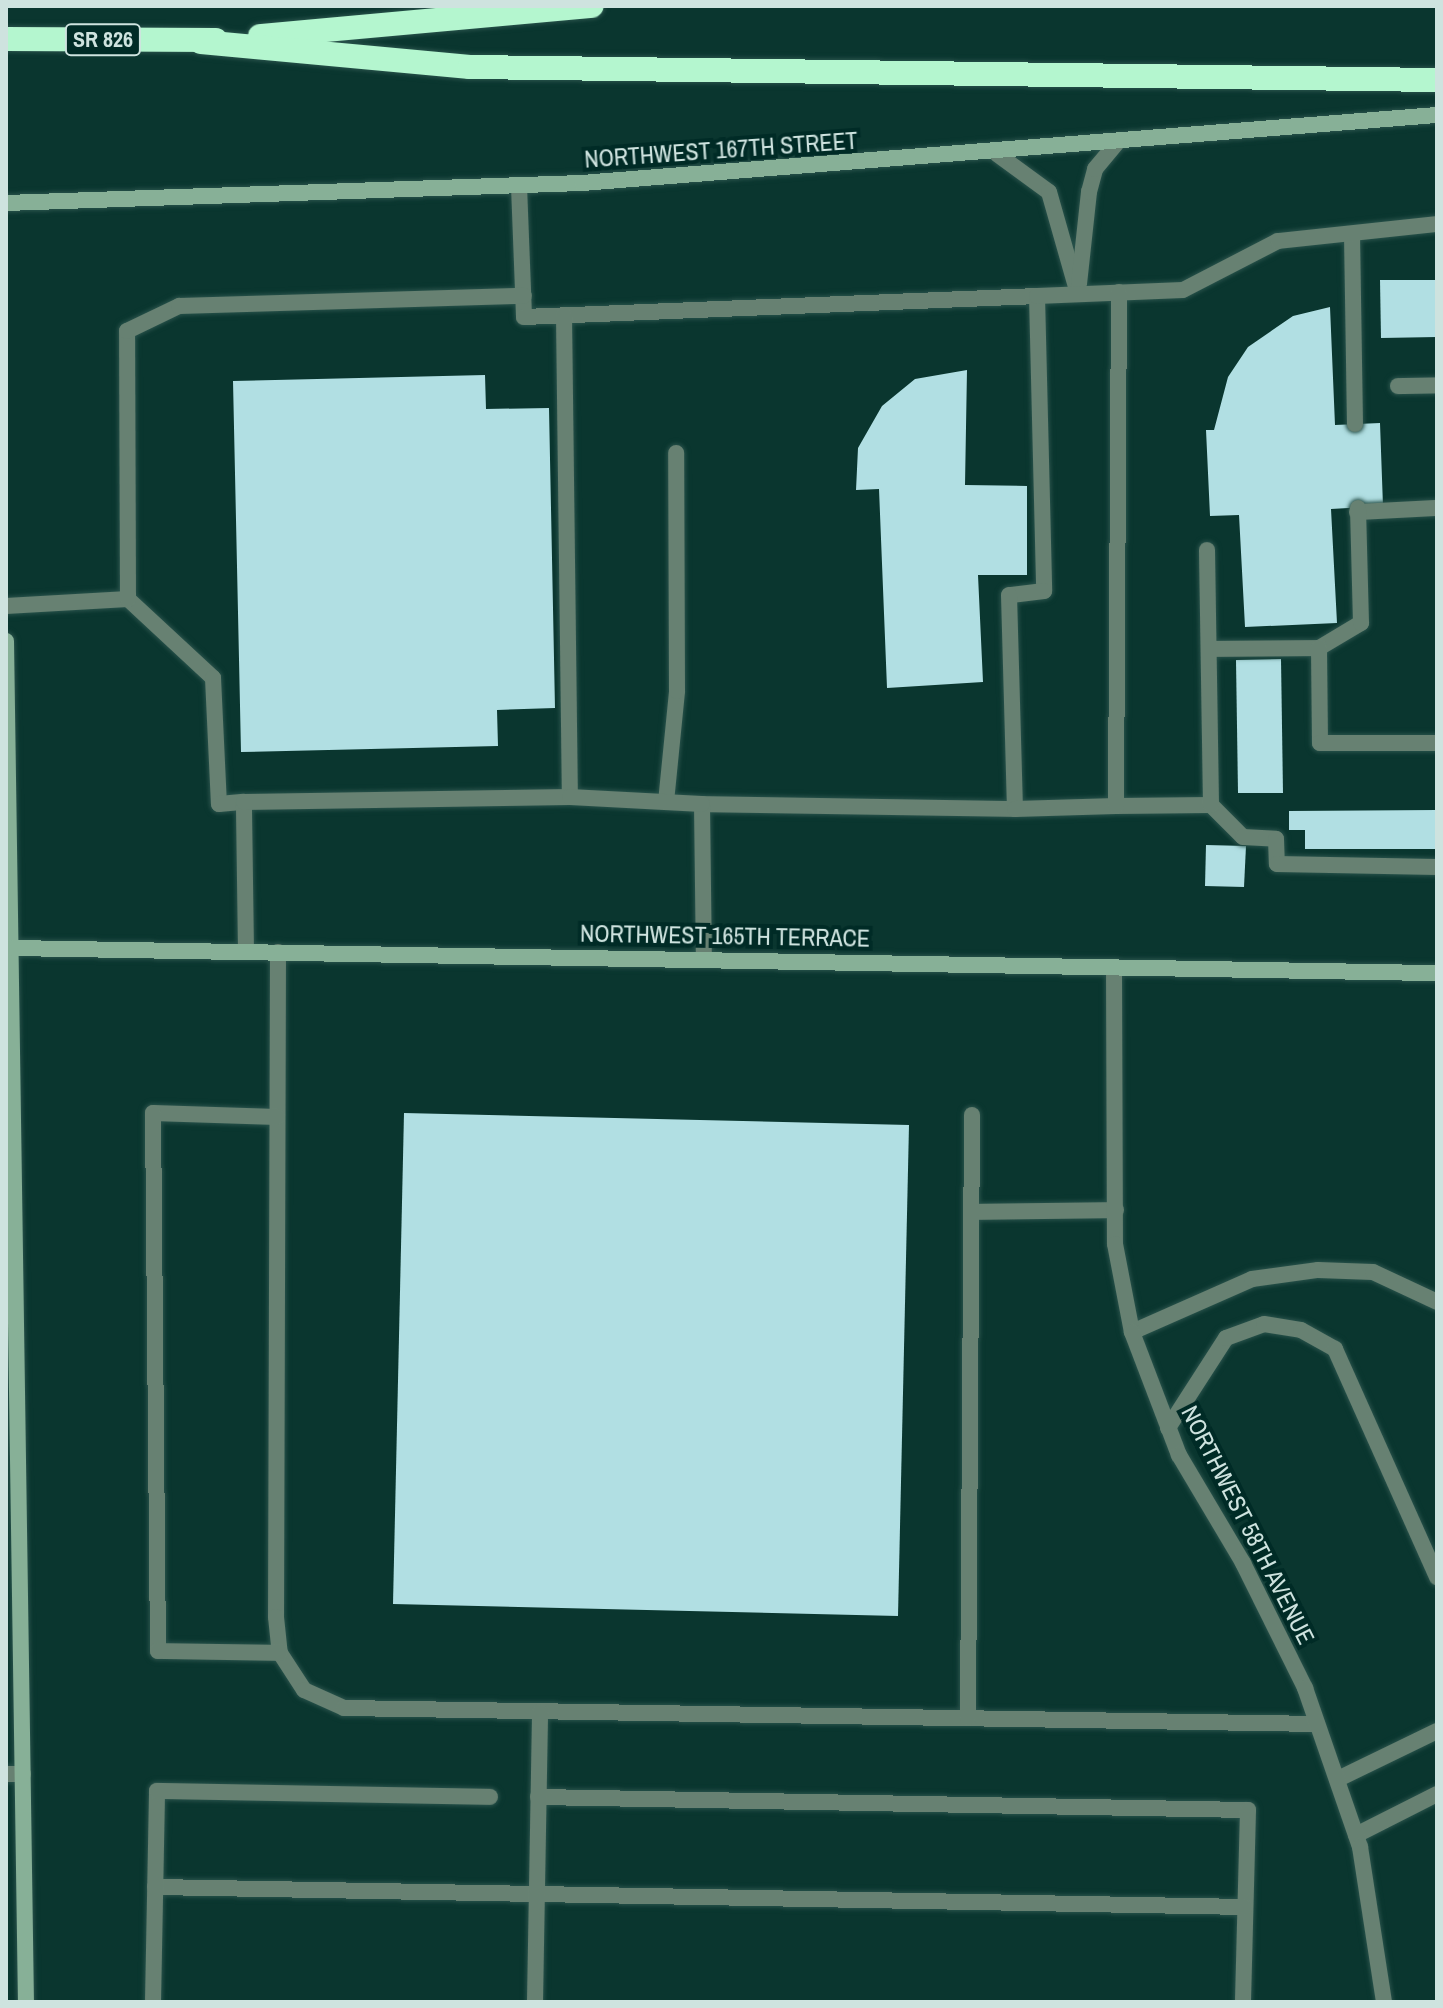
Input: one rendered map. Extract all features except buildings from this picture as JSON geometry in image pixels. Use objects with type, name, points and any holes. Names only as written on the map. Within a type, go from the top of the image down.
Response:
[{"type":"highway","name":"SR 826","points":[[6,39],[201,42],[592,6]]},
{"type":"highway","points":[[201,42],[470,67],[1437,80]]},
{"type":"street","name":"NORTHWEST 167TH STREET","points":[[6,203],[519,186],[997,154],[1437,115]]},
{"type":"street","points":[[1078,294],[1089,192],[1095,169],[1117,143]]},
{"type":"street","points":[[997,154],[1049,192],[1078,294]]},
{"type":"street","points":[[519,186],[524,317],[1183,290],[1278,241],[1437,224]]},
{"type":"street","points":[[1352,234],[1355,424]]},
{"type":"street","points":[[1116,806],[1119,292]]},
{"type":"street","points":[[128,599],[127,331],[179,306],[524,296]]},
{"type":"street","points":[[1015,809],[1009,595],[1044,591],[1037,296]]},
{"type":"street","points":[[564,315],[570,797]]},
{"type":"street","points":[[1398,386],[1437,385]]},
{"type":"street","points":[[666,802],[677,691],[676,453]]},
{"type":"street","points":[[1209,649],[1319,648],[1361,623],[1358,510],[1437,508]]},
{"type":"street","points":[[1207,550],[1211,805],[1243,837],[1276,839],[1277,864],[1437,867]]},
{"type":"street","points":[[6,606],[128,599],[213,678],[219,804],[570,797],[702,804],[1015,809],[1211,805]]},
{"type":"street","points":[[6,641],[14,1774],[26,2002]]},
{"type":"street","points":[[1319,648],[1320,743],[1437,743]]},
{"type":"street","points":[[244,802],[246,952]]},
{"type":"street","points":[[702,804],[704,960]]},
{"type":"street","name":"NORTHWEST 165TH TERRACE","points":[[9,948],[1437,973]]},
{"type":"street","points":[[278,952],[280,1653],[304,1690],[344,1708],[1317,1724]]},
{"type":"street","name":"NORTHWEST 58TH AVENUE","points":[[1114,967],[1115,1244],[1132,1332],[1168,1428],[1243,1563],[1317,1724],[1338,1779],[1356,1835],[1384,2002]]},
{"type":"street","points":[[277,1117],[153,1113],[153,1129],[158,1651],[280,1653]]},
{"type":"street","points":[[968,1718],[972,1115]]},
{"type":"street","points":[[973,1212],[1116,1210]]},
{"type":"street","points":[[1132,1332],[1252,1279],[1318,1270],[1373,1272],[1437,1302]]},
{"type":"street","points":[[1168,1428],[1226,1338],[1264,1324],[1301,1330],[1335,1349],[1437,1577]]},
{"type":"street","points":[[535,2002],[540,1712]]},
{"type":"street","points":[[1338,1779],[1437,1731]]},
{"type":"street","points":[[153,2002],[157,1791],[490,1797]]},
{"type":"street","points":[[1356,1835],[1437,1794]]},
{"type":"street","points":[[538,1797],[1248,1810],[1243,2002]]},
{"type":"street","points":[[155,1887],[1245,1907]]}]
